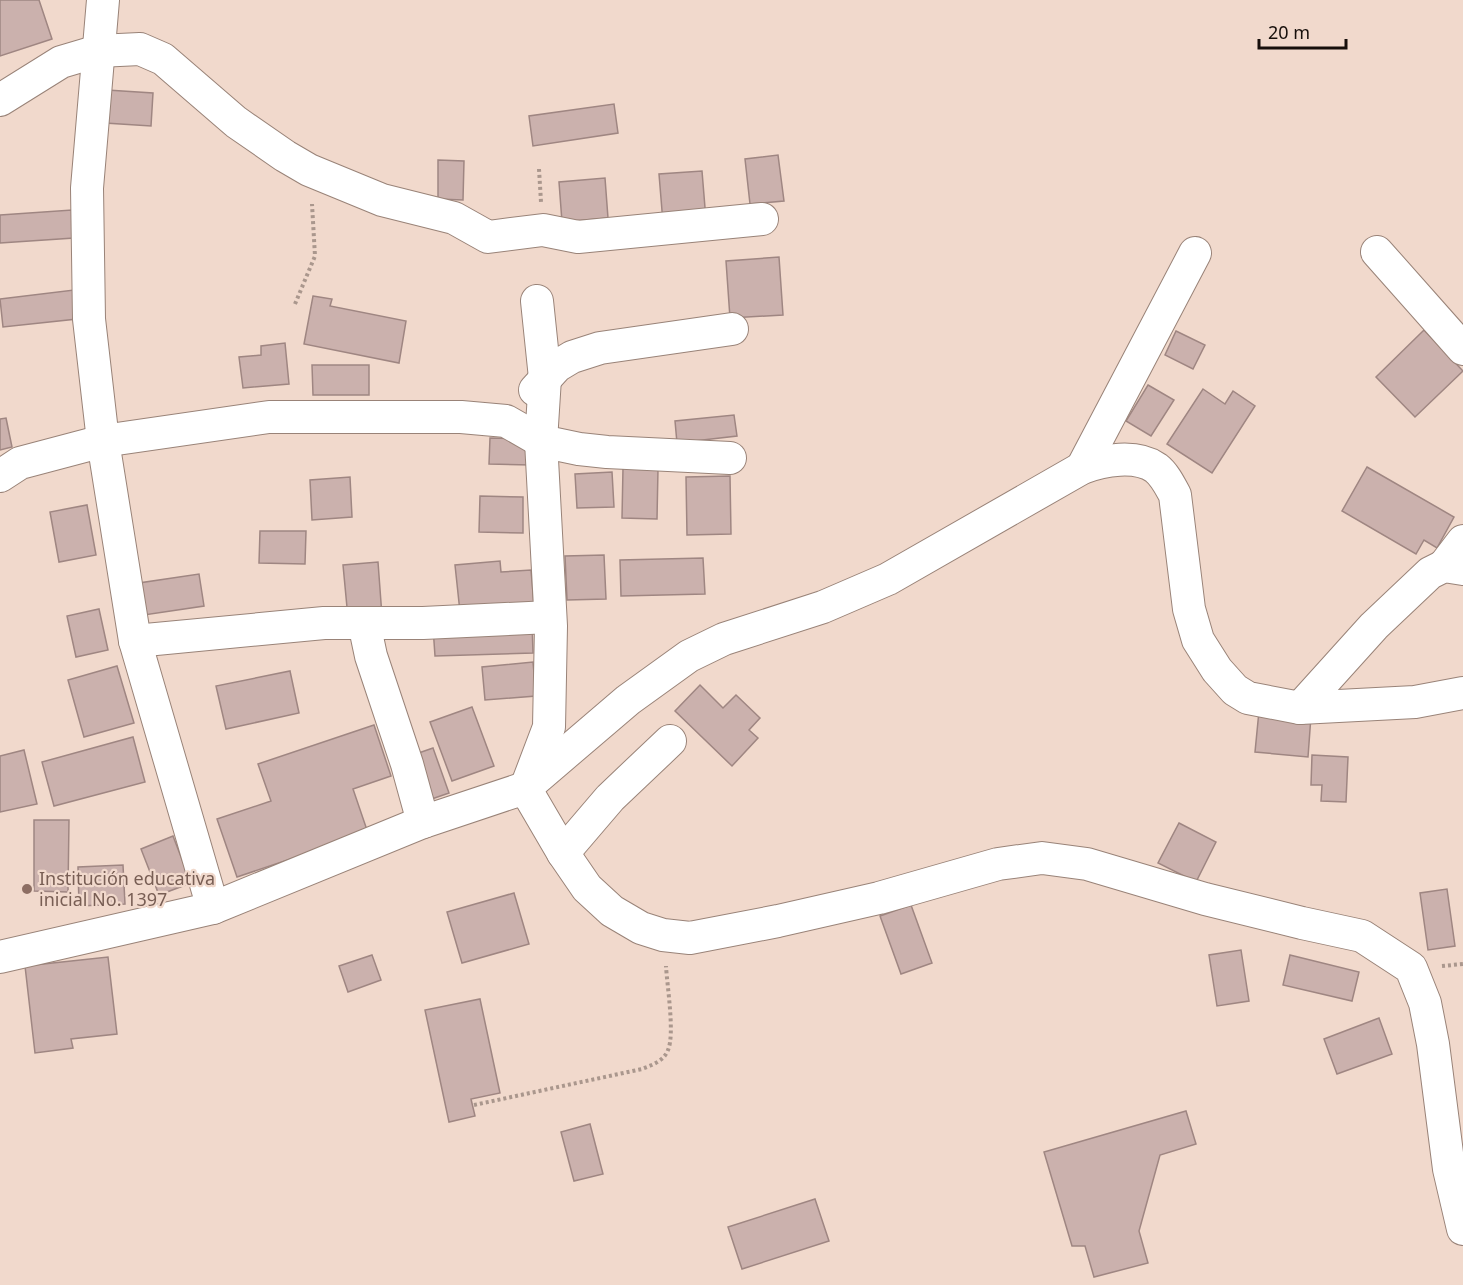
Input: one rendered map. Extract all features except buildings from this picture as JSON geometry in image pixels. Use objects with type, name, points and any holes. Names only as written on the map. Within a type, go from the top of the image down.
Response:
[{"type":"street","points":[[103,0],[87,200],[89,319],[104,441],[135,641],[213,908]]},
{"type":"street","points":[[0,100],[61,62],[98,51],[140,49],[163,58],[236,122],[309,170],[382,200],[454,218],[488,237],[543,230],[578,237],[762,219]]},
{"type":"street","points":[[1377,252],[1463,349]]},
{"type":"street","points":[[1082,468],[1195,253]]},
{"type":"street","points":[[525,788],[549,727],[550,617],[541,441],[545,378],[537,300]]},
{"type":"street","points":[[506,422],[556,366],[572,357],[600,348],[732,329]]},
{"type":"street","points":[[0,476],[20,463],[104,441],[269,417],[461,417],[506,422],[541,441],[607,452],[730,458]]},
{"type":"street","points":[[0,957],[213,908],[423,822],[525,788],[628,700],[689,656],[724,639],[823,607],[888,579],[1082,468],[1098,462],[1138,461],[1155,467],[1166,479],[1175,495],[1189,609],[1198,640],[1217,670],[1235,690],[1248,698],[1300,708],[1415,702],[1463,693]]},
{"type":"street","points":[[1300,708],[1374,626],[1430,573],[1453,568],[1463,541]]},
{"type":"street","points":[[135,641],[324,623],[423,623],[550,617]]},
{"type":"street","points":[[364,623],[371,656],[407,764],[423,822]]},
{"type":"street","points":[[563,854],[610,798],[670,741]]},
{"type":"street","points":[[525,788],[563,854],[587,888],[612,911],[641,928],[663,935],[690,938],[778,921],[879,898],[998,864],[1042,858],[1087,864],[1216,902],[1302,924],[1362,936],[1411,969],[1425,1003],[1433,1044],[1449,1168],[1463,1229]]},
{"type":"path","points":[[295,304],[315,256],[309,170]]},
{"type":"path","points":[[474,1105],[642,1069],[663,1058],[668,1051],[671,1036],[663,935]]},
{"type":"place","name":"Institución educativa inicial No. 1397","points":[[27,889]]}]
